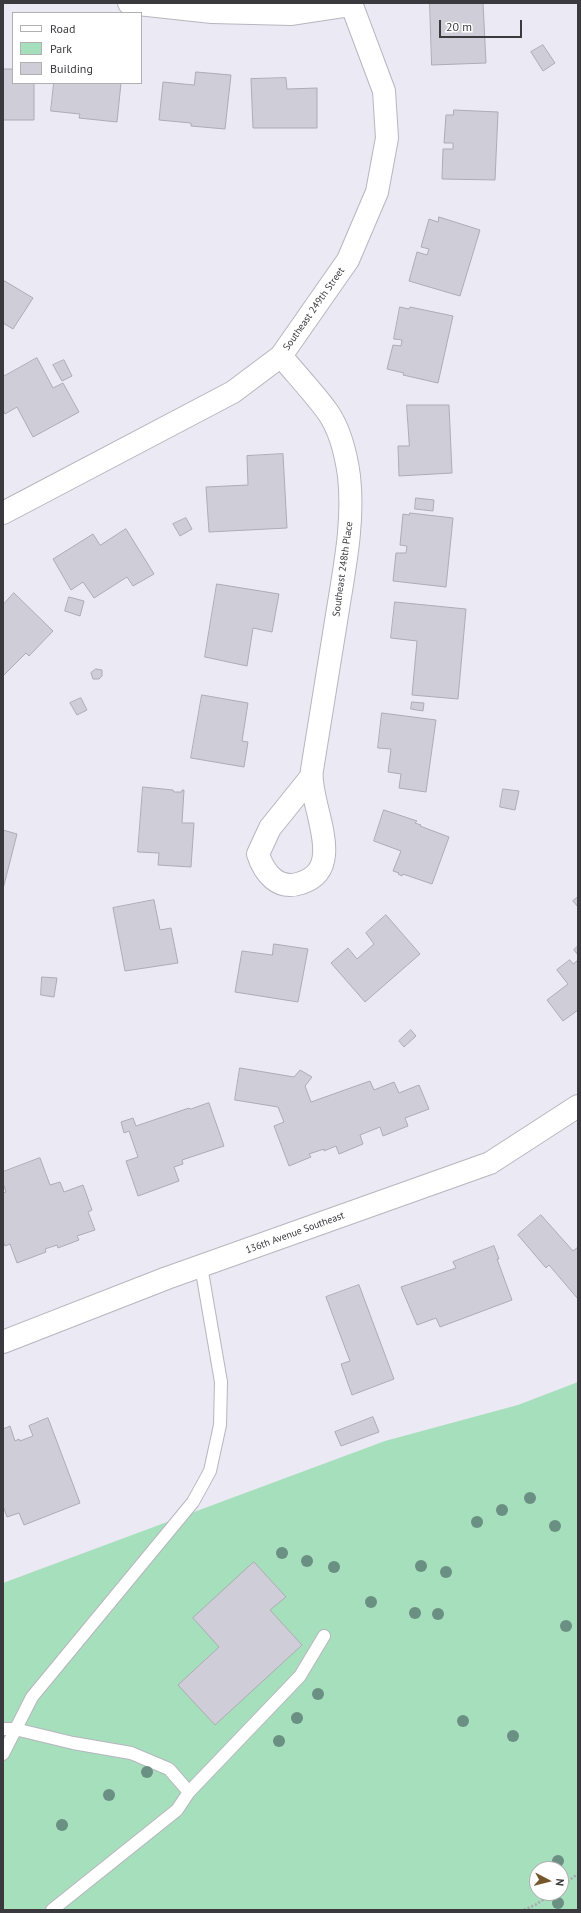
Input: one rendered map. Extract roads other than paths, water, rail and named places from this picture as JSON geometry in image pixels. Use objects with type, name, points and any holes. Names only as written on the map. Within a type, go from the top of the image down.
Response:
[{"type":"street","points":[[129,3],[212,12],[292,14],[351,4]]},
{"type":"street","name":"Southeast 249th Street","points":[[3,513],[233,392],[281,356],[348,260],[377,192],[387,138],[384,91],[351,4]]},
{"type":"street","name":"Southeast 248th Place","points":[[281,356],[328,412],[343,446],[349,476],[351,525],[311,777]]},
{"type":"street","name":"136th Avenue Southeast","points":[[3,1342],[201,1266],[490,1163],[578,1106]]},
{"type":"lane","points":[[3,1754],[9,1729],[32,1697],[193,1502],[210,1471],[220,1425],[221,1382],[201,1266]]},
{"type":"lane","points":[[52,1910],[177,1810],[189,1792],[300,1676],[324,1636]]},
{"type":"lane","points":[[9,1729],[73,1743],[131,1753],[169,1768],[189,1792]]}]
